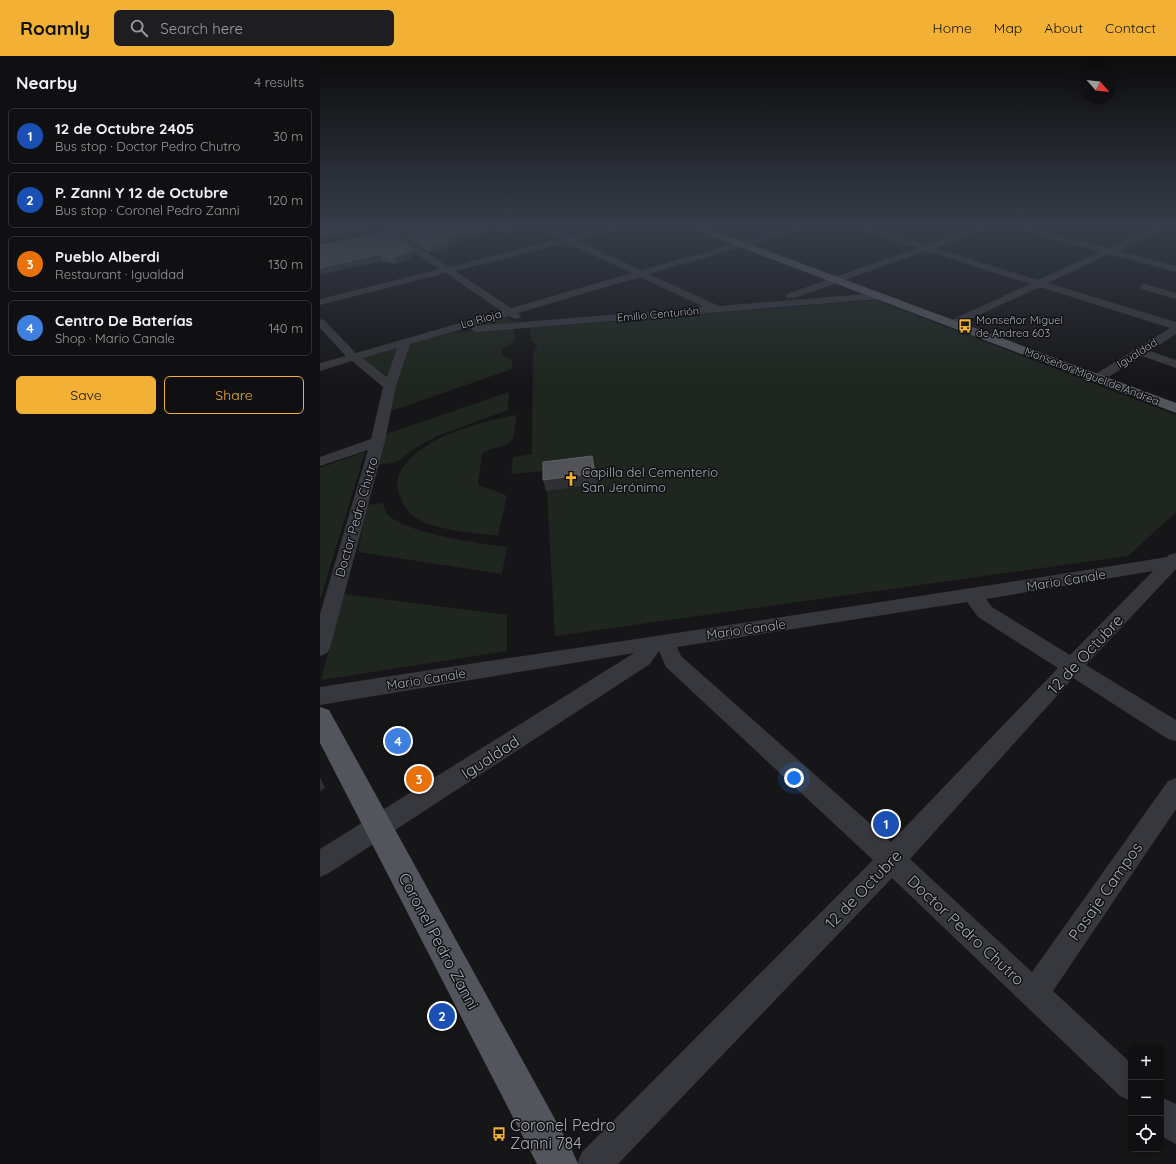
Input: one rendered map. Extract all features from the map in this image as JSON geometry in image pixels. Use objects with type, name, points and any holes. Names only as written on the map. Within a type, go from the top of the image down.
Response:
[{"type":"main road","name":"Monseñor Miguel de Andrea","points":[[831,278],[1176,408]]},
{"type":"main road","name":"Coronel Pedro Zanni","points":[[320,718],[558,1164]]},
{"type":"street","points":[[320,302],[416,278]]},
{"type":"street","points":[[458,278],[509,311],[523,325]]},
{"type":"street","name":"La Rioja","points":[[320,367],[623,278]]},
{"type":"street","points":[[649,278],[716,309]]},
{"type":"street","points":[[767,305],[843,278]]},
{"type":"street","points":[[1022,278],[1176,327]]},
{"type":"street","points":[[953,323],[1050,278]]},
{"type":"street","points":[[1145,287],[1176,296]]},
{"type":"street","name":"Emilio Centurión","points":[[436,333],[879,296]]},
{"type":"street","points":[[320,322],[354,357],[390,386]]},
{"type":"street","name":"Igualdad","points":[[1098,378],[1176,327]]},
{"type":"street","name":"Doctor Pedro Chutro","points":[[320,648],[327,603],[378,441],[390,386],[405,342]]},
{"type":"street","points":[[1140,351],[1176,364]]},
{"type":"street","points":[[320,462],[378,441]]},
{"type":"street","name":"Mario Canale","points":[[320,696],[660,642],[972,596],[1174,560]]},
{"type":"street","name":"12 de Octubre","points":[[594,1164],[892,860],[1071,667],[1174,560]]},
{"type":"street","points":[[972,596],[985,612],[1176,732]]},
{"type":"street","name":"Igualdad","points":[[320,864],[643,658],[660,642]]},
{"type":"street","name":"Doctor Pedro Chutro","points":[[660,642],[673,661],[892,860],[1128,1082]]},
{"type":"street","name":"Pasaje Campos","points":[[1034,994],[1176,789]]},
{"type":"street","points":[[1164,1116],[1176,1127]]},
{"type":"shaded area","points":[[876,300],[1176,415],[1176,512],[1128,556],[555,636],[546,474],[545,471],[511,474],[513,457],[532,454],[533,352],[537,345],[531,341],[530,328]]},
{"type":"shaded area","points":[[503,315],[519,324],[452,330]]},
{"type":"shaded area","points":[[514,328],[514,341],[501,350],[502,355],[512,360],[512,369],[388,412],[409,342],[437,334]]},
{"type":"shaded area","points":[[397,346],[388,377],[362,357]]},
{"type":"shaded area","points":[[509,392],[508,410],[437,436],[415,448],[397,462],[377,465],[386,434]]},
{"type":"shaded area","points":[[517,415],[514,434],[510,443],[485,451],[482,454],[478,484],[507,496],[498,535],[469,533],[434,526],[425,523],[409,512],[398,492],[397,485],[401,470],[412,456],[424,447],[455,432],[488,421]]},
{"type":"shaded area","points":[[365,452],[321,597],[320,598],[320,468]]},
{"type":"shaded area","points":[[383,503],[387,514],[396,521],[410,527],[444,536],[507,547],[502,574],[358,552],[367,505]]},
{"type":"shaded area","points":[[344,594],[507,615],[507,651],[321,680]]},
{"type":"building","points":[[592,456],[595,473],[543,480],[543,462]]},
{"type":"place","name":"Monseñor Miguel de Andrea 603","points":[[965,326]]},
{"type":"place","name":"Capilla del Cementerio San Jerónimo","points":[[571,479]]},
{"type":"place","name":"Centro De Baterías","points":[[398,741]]},
{"type":"place","name":"Pueblo Alberdi","points":[[419,779]]},
{"type":"place","name":"12 de Octubre 2405","points":[[886,824]]},
{"type":"place","name":"P. Zanni Y 12 de Octubre","points":[[442,1016]]},
{"type":"place","name":"Coronel Pedro Zanni 784","points":[[499,1134]]}]
